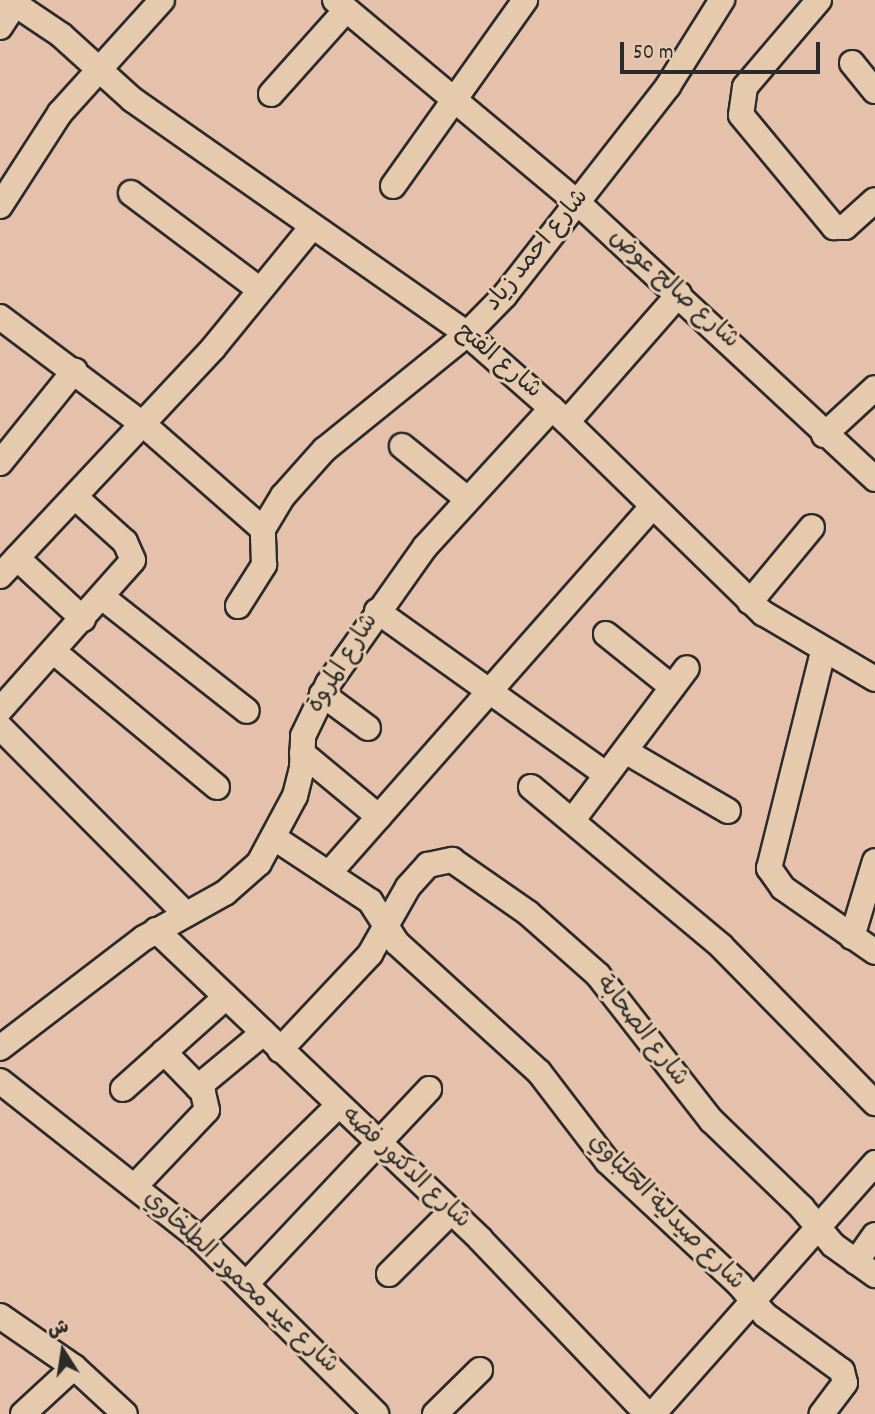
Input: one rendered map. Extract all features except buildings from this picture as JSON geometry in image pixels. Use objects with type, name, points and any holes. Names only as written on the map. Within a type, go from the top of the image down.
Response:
[{"type":"street","points":[[0,205],[60,113],[162,0]]},
{"type":"street","points":[[393,186],[525,0]]},
{"type":"street","name":"شارع احمد زياد","points":[[263,529],[283,496],[324,450],[467,334],[505,295],[668,86],[722,0]]},
{"type":"street","points":[[819,0],[745,87],[741,115],[834,228],[845,227],[875,200]]},
{"type":"street","points":[[0,27],[12,2]]},
{"type":"street","name":"شارع الفتح","points":[[12,2],[61,35],[133,100],[467,334],[559,415],[750,601],[823,652],[875,679]]},
{"type":"street","points":[[271,94],[341,5]]},
{"type":"street","name":"شارع صالح عوض","points":[[341,5],[577,202],[679,294],[824,435],[875,480]]},
{"type":"street","points":[[852,63],[875,91]]},
{"type":"street","points":[[131,193],[260,290]]},
{"type":"street","points":[[0,576],[144,425],[312,227]]},
{"type":"street","name":"شارع المروة","points":[[0,1048],[156,930],[243,879],[276,839],[300,783],[303,736],[322,694],[377,611],[466,498],[559,415],[679,294]]},
{"type":"street","points":[[0,317],[75,370],[144,425],[263,529],[264,565],[238,606]]},
{"type":"street","points":[[0,463],[75,370]]},
{"type":"street","points":[[824,435],[875,388]]},
{"type":"street","points":[[402,446],[466,498]]},
{"type":"street","points":[[0,710],[131,565],[133,555],[125,542],[75,497]]},
{"type":"street","points":[[331,871],[652,507]]},
{"type":"street","points":[[750,601],[811,527]]},
{"type":"street","points":[[17,558],[82,619]]},
{"type":"street","points":[[102,597],[247,711]]},
{"type":"street","points":[[377,611],[607,775]]},
{"type":"street","points":[[572,821],[680,677],[606,634]]},
{"type":"street","points":[[53,651],[217,787]]},
{"type":"street","points":[[823,652],[770,861],[771,875],[783,888],[875,952]]},
{"type":"street","points":[[322,694],[368,728]]},
{"type":"street","points":[[0,727],[186,914]]},
{"type":"street","points":[[625,751],[728,811]]},
{"type":"street","points":[[302,753],[379,817]]},
{"type":"street","points":[[531,787],[721,946],[875,1103]]},
{"type":"street","name":"شارع صيدلية الحلباوي","points":[[276,839],[331,871],[370,901],[405,951],[517,1048],[607,1161],[753,1301],[844,1374],[845,1383],[822,1414]]},
{"type":"street","name":"شارع الصحابة","points":[[386,925],[408,887],[428,865],[443,859],[467,869],[527,913],[598,975],[711,1120],[820,1228],[833,1245],[865,1268]]},
{"type":"street","points":[[852,937],[875,860]]},
{"type":"street","points":[[198,1087],[272,1042],[362,964],[386,925]]},
{"type":"street","name":"شارع الدكتور فضه","points":[[156,930],[451,1212],[647,1414]]},
{"type":"street","points":[[123,1089],[226,998]]},
{"type":"street","points":[[136,1185],[205,1115],[206,1097],[164,1052]]},
{"type":"street","name":"شارع عيد محمود الطلخاوي","points":[[0,1082],[136,1185],[201,1240],[376,1414]]},
{"type":"street","points":[[247,1283],[429,1089]]},
{"type":"street","points":[[201,1240],[338,1106]]},
{"type":"street","points":[[653,1414],[875,1163]]},
{"type":"street","points":[[388,1275],[451,1212]]},
{"type":"street","points":[[865,1268],[875,1235]]},
{"type":"street","points":[[0,1316],[74,1367],[125,1414]]},
{"type":"street","points":[[23,1414],[74,1367]]},
{"type":"street","points":[[435,1414],[480,1370]]}]
